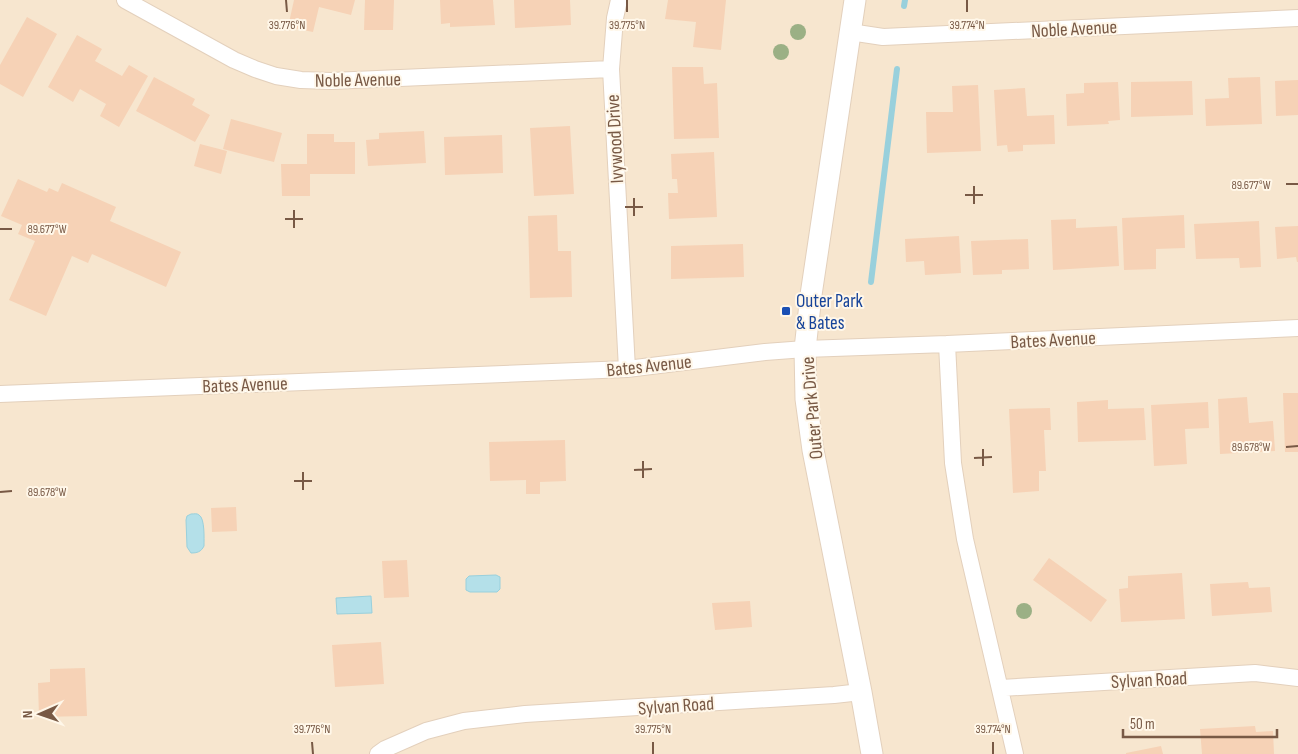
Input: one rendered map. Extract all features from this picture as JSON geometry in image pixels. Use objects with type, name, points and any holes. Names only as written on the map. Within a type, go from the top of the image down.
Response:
[{"type":"street","name":"Noble Avenue","points":[[125,0],[234,60],[276,76],[301,80],[331,81],[611,69]]},
{"type":"street","name":"Ivywood Drive","points":[[619,0],[615,18],[611,69],[627,369]]},
{"type":"street","name":"Outer Park Drive","points":[[855,0],[811,295],[805,349],[806,399],[812,450],[872,754]]},
{"type":"street","name":"Noble Avenue","points":[[850,32],[891,37],[1298,18]]},
{"type":"street","name":"Bates Avenue","points":[[0,394],[627,369],[764,352],[805,349],[1298,328]]},
{"type":"street","points":[[947,344],[952,463],[965,539],[1015,754]]},
{"type":"street","name":"Sylvan Road","points":[[1000,688],[1255,673],[1298,678]]},
{"type":"street","name":"Sylvan Road","points":[[378,754],[426,731],[464,721],[525,714],[861,692]]},
{"type":"shaded area","points":[[0,0],[1298,0],[1298,754],[0,754]]},
{"type":"water","points":[[197,514],[201,517],[204,529],[204,546],[200,551],[193,553],[187,547],[186,520],[187,516]]},
{"type":"water","points":[[496,575],[500,577],[500,589],[497,592],[470,592],[466,590],[466,579],[469,576]]},
{"type":"water","points":[[371,596],[372,613],[337,614],[336,598]]},
{"type":"building","points":[[294,0],[355,0],[351,15],[319,7],[313,32],[288,27]]},
{"type":"building","points":[[365,0],[394,0],[393,30],[364,30]]},
{"type":"building","points":[[440,0],[493,0],[495,25],[450,27],[450,23],[441,24]]},
{"type":"building","points":[[514,0],[570,0],[571,25],[515,28]]},
{"type":"building","points":[[668,0],[726,0],[721,50],[693,47],[696,22],[665,19]]},
{"type":"building","points":[[27,17],[57,34],[23,97],[0,84],[0,65]]},
{"type":"building","points":[[77,35],[102,49],[95,61],[122,76],[129,65],[148,76],[119,127],[100,116],[106,104],[80,89],[73,102],[48,87]]},
{"type":"building","points":[[672,67],[703,67],[704,84],[717,83],[719,138],[674,139]]},
{"type":"building","points":[[154,77],[195,99],[192,105],[210,115],[195,142],[136,111]]},
{"type":"building","points":[[1260,77],[1262,124],[1206,126],[1205,99],[1229,98],[1228,78]]},
{"type":"building","points":[[1298,80],[1298,115],[1276,116],[1275,81]]},
{"type":"building","points":[[1192,81],[1193,115],[1131,117],[1131,82]]},
{"type":"building","points":[[1118,82],[1120,120],[1108,121],[1109,124],[1067,126],[1066,94],[1084,93],[1084,83]]},
{"type":"building","points":[[978,85],[981,151],[927,153],[926,112],[953,112],[952,86]]},
{"type":"building","points":[[1025,88],[1027,116],[1054,115],[1055,144],[1023,145],[1023,151],[1008,152],[1007,145],[997,146],[994,90]]},
{"type":"building","points":[[231,119],[282,133],[274,162],[223,149]]},
{"type":"building","points":[[570,126],[574,194],[534,196],[530,128]]},
{"type":"building","points":[[424,131],[426,163],[368,166],[366,140],[379,139],[379,133]]},
{"type":"building","points":[[307,134],[334,134],[334,142],[355,142],[355,174],[310,174],[310,196],[282,196],[281,164],[307,164]]},
{"type":"building","points":[[502,135],[503,173],[445,175],[444,137]]},
{"type":"building","points":[[200,144],[227,151],[221,174],[194,166]]},
{"type":"building","points":[[714,152],[717,217],[669,219],[668,193],[678,193],[677,179],[672,179],[671,154]]},
{"type":"building","points":[[18,179],[47,192],[49,188],[58,192],[62,183],[116,207],[110,221],[181,252],[166,287],[92,254],[88,263],[72,256],[46,316],[9,300],[35,241],[18,234],[22,225],[1,216]]},
{"type":"building","points":[[557,215],[558,251],[571,251],[572,297],[530,298],[528,216]]},
{"type":"building","points":[[1184,215],[1185,248],[1156,249],[1156,269],[1124,270],[1122,218]]},
{"type":"building","points":[[1076,219],[1076,228],[1117,226],[1119,266],[1053,270],[1051,220]]},
{"type":"building","points":[[1259,221],[1261,267],[1240,268],[1239,258],[1196,259],[1194,224]]},
{"type":"building","points":[[1298,226],[1298,262],[1296,257],[1277,259],[1275,227]]},
{"type":"building","points":[[959,236],[961,273],[925,275],[924,261],[906,262],[905,239]]},
{"type":"building","points":[[1028,239],[1029,269],[1002,270],[1002,274],[973,275],[971,241]]},
{"type":"building","points":[[743,244],[744,277],[671,279],[671,246]]},
{"type":"building","points":[[1283,393],[1298,393],[1298,452],[1285,452]]},
{"type":"building","points":[[1247,397],[1249,423],[1273,421],[1275,451],[1220,454],[1218,399]]},
{"type":"building","points":[[1108,400],[1108,409],[1144,408],[1146,440],[1078,442],[1077,402]]},
{"type":"building","points":[[1208,402],[1209,428],[1185,429],[1187,464],[1154,466],[1151,405]]},
{"type":"building","points":[[1050,408],[1051,430],[1044,430],[1046,471],[1039,471],[1039,491],[1013,493],[1009,409]]},
{"type":"building","points":[[565,440],[566,481],[540,482],[540,494],[526,494],[526,480],[490,481],[489,442]]},
{"type":"building","points":[[236,507],[237,531],[212,532],[211,508]]},
{"type":"building","points":[[1049,558],[1107,600],[1091,622],[1033,580]]},
{"type":"building","points":[[407,560],[409,597],[384,598],[382,561]]},
{"type":"building","points":[[1182,573],[1185,619],[1121,622],[1119,589],[1128,588],[1128,576]]},
{"type":"building","points":[[1248,582],[1249,588],[1270,587],[1272,612],[1212,616],[1210,584]]},
{"type":"building","points":[[750,601],[752,627],[715,630],[712,603]]},
{"type":"building","points":[[381,642],[384,684],[335,687],[332,645]]},
{"type":"building","points":[[85,668],[87,716],[39,717],[38,683],[50,682],[50,669]]},
{"type":"building","points":[[1255,726],[1256,732],[1273,731],[1274,754],[1202,754],[1200,729]]},
{"type":"building","points":[[1161,746],[1163,754],[1126,754],[1126,753]]},
{"type":"waterway","points":[[904,6],[905,0]]},
{"type":"waterway","points":[[871,282],[897,69]]},
{"type":"place","name":"Outer Park & Bates","points":[[786,311]]}]
